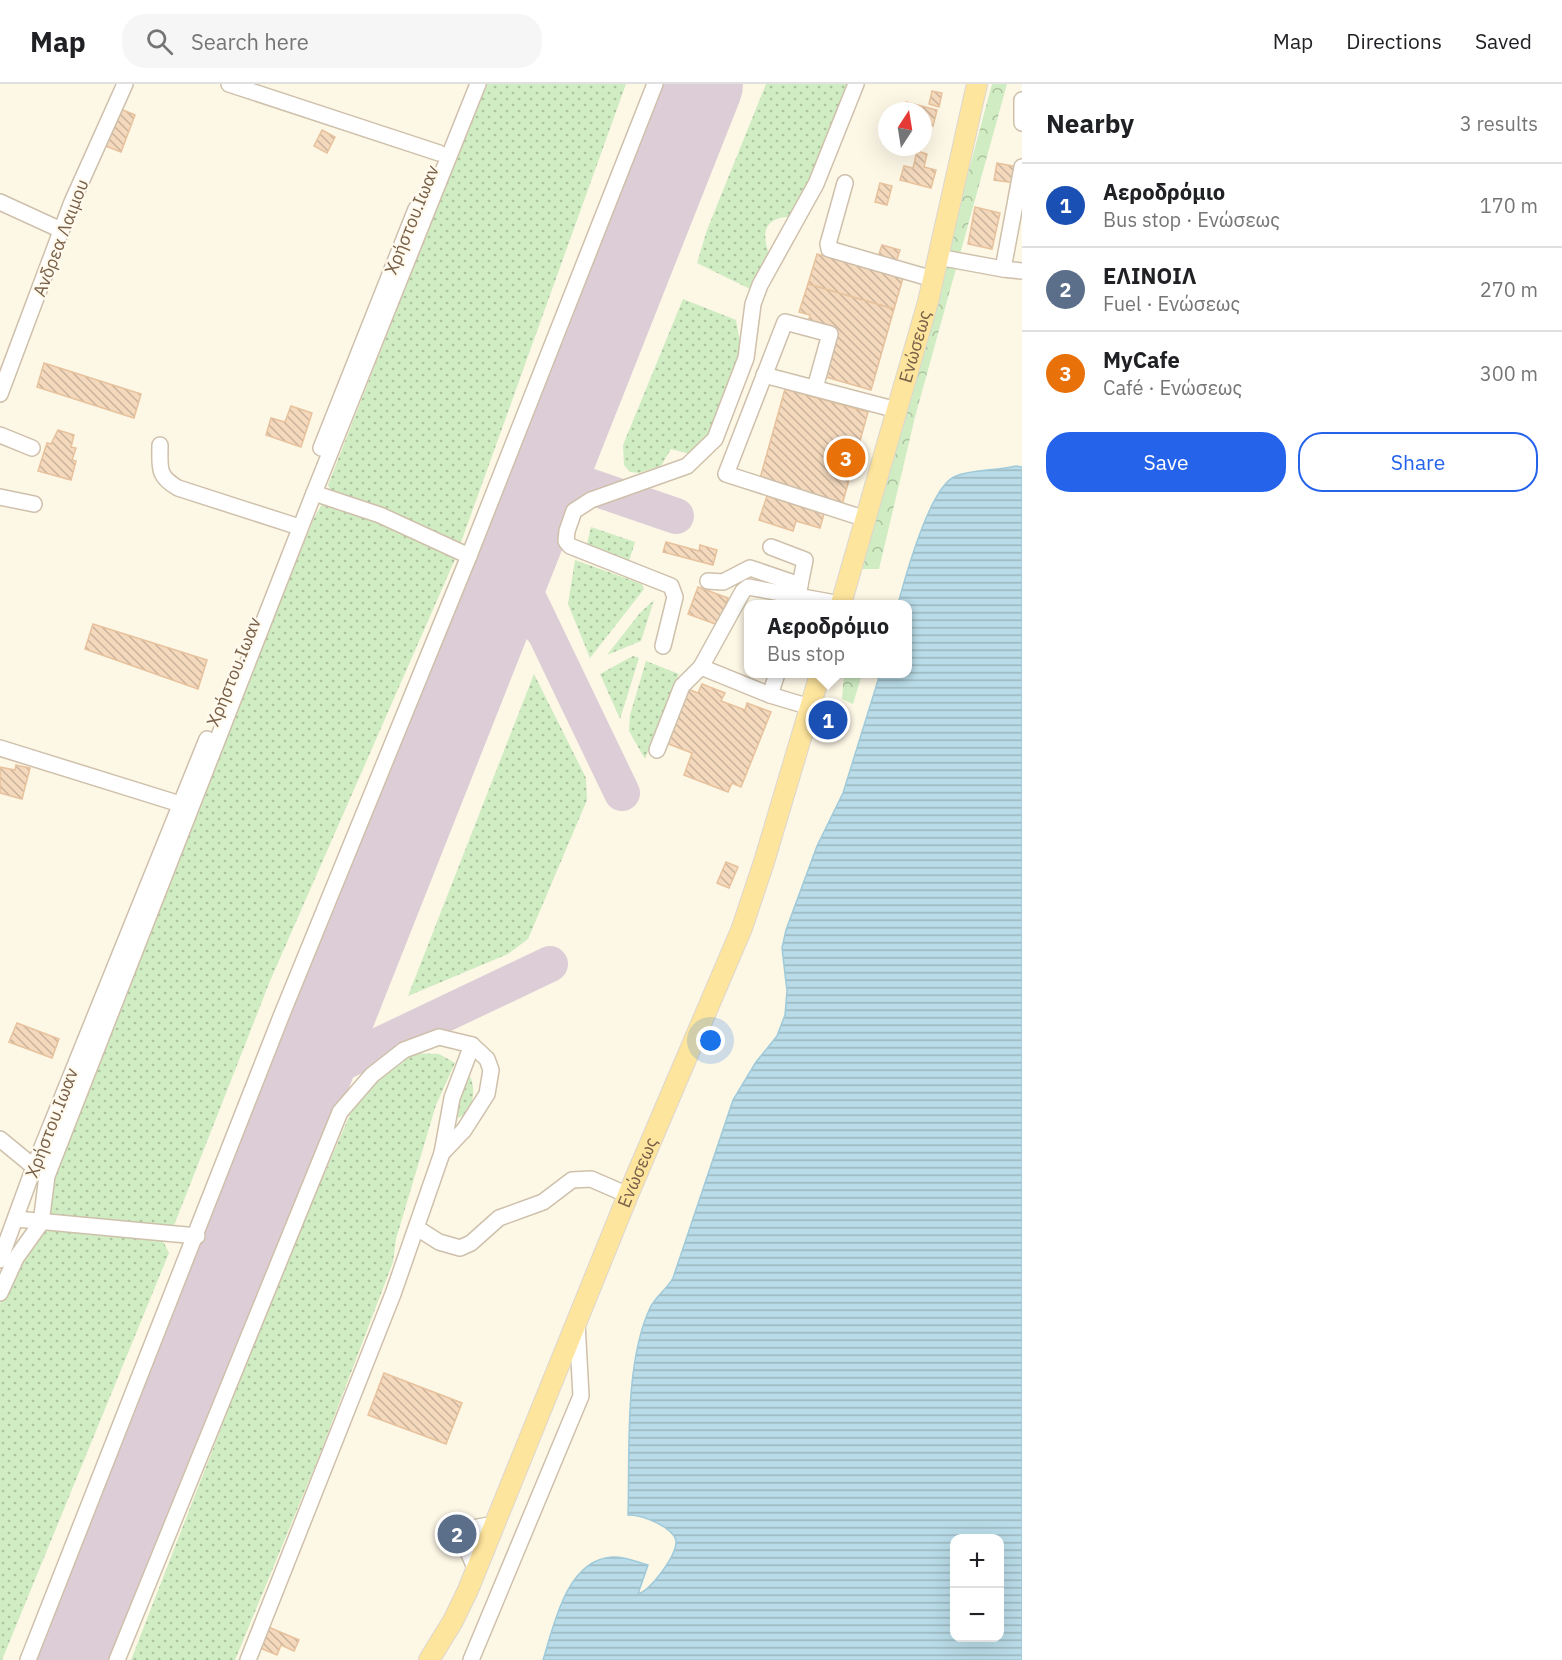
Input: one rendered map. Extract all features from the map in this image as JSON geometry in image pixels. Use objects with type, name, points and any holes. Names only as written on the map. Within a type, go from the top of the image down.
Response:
[{"type":"main road","name":"Ενώσεως","points":[[842,600],[933,279],[976,84]]},
{"type":"main road","name":"Ενώσεως","points":[[429,1660],[453,1621],[476,1570],[628,1195],[742,928],[819,678]]},
{"type":"street","name":"Ανδρεα Λαιμου","points":[[0,394],[61,230],[125,84]]},
{"type":"street","points":[[230,84],[439,153]]},
{"type":"street","name":"Χρήστου.Ιωαν","points":[[0,1260],[34,1167],[293,525],[335,409],[467,84]]},
{"type":"street","points":[[0,1293],[16,1258],[41,1223],[47,1176],[314,493],[477,84]]},
{"type":"street","points":[[28,1660],[197,1236],[282,1014],[469,556],[655,84]]},
{"type":"street","points":[[663,646],[675,597],[671,586],[570,546],[566,541],[567,531],[574,511],[609,493],[687,466],[715,439],[746,358],[753,304],[760,285],[816,184],[856,84]]},
{"type":"street","points":[[1003,269],[1022,167]]},
{"type":"street","points":[[845,183],[828,244],[829,249],[933,279]]},
{"type":"street","points":[[0,202],[61,230]]},
{"type":"street","points":[[938,257],[1022,271]]},
{"type":"street","points":[[815,388],[830,333],[785,322],[726,474],[866,519]]},
{"type":"street","points":[[764,375],[897,410]]},
{"type":"street","points":[[0,435],[32,448]]},
{"type":"street","points":[[160,445],[160,472],[165,480],[178,488],[293,525]]},
{"type":"street","points":[[314,493],[380,515],[469,556]]},
{"type":"street","points":[[0,497],[34,504]]},
{"type":"street","points":[[771,547],[805,560],[798,595]]},
{"type":"street","points":[[708,582],[723,582],[750,568],[798,595]]},
{"type":"street","points":[[657,750],[682,686],[701,667],[743,591],[753,587],[822,600]]},
{"type":"street","points":[[701,667],[770,695],[810,706]]},
{"type":"street","points":[[770,695],[776,678]]},
{"type":"street","points":[[0,748],[180,804]]},
{"type":"street","points":[[117,1660],[340,1112],[372,1075],[405,1050],[439,1037],[472,1046],[487,1059],[491,1070],[487,1094],[464,1130],[442,1153]]},
{"type":"street","points":[[248,1660],[302,1527],[417,1228],[442,1153],[452,1098],[472,1046]]},
{"type":"street","points":[[0,1139],[34,1167]]},
{"type":"street","points":[[417,1228],[439,1242],[460,1248],[471,1243],[499,1218],[543,1202],[572,1180],[591,1179],[628,1195]]},
{"type":"street","points":[[16,1219],[197,1236]]},
{"type":"street","points":[[471,1660],[581,1396],[577,1323]]},
{"type":"green space","points":[[485,84],[626,84],[460,545],[332,493],[328,485]]},
{"type":"green space","points":[[766,84],[851,84],[811,181],[790,217],[775,220],[767,228],[765,239],[769,253],[750,289],[697,263],[707,230]]},
{"type":"green space","points":[[992,84],[1007,84],[915,417],[879,569],[862,569]]},
{"type":"green space","points":[[683,299],[736,320],[741,348],[736,371],[707,443],[690,454],[671,449],[661,466],[639,473],[630,472],[624,465],[623,445]]},
{"type":"green space","points":[[322,504],[337,504],[456,557],[270,981],[173,1228],[51,1217],[48,1213],[46,1196],[149,926],[314,518]]},
{"type":"green space","points":[[591,527],[635,542],[629,561],[587,544]]},
{"type":"green space","points":[[575,560],[642,584],[644,589],[590,658],[568,604]]},
{"type":"green space","points":[[654,600],[641,641],[607,655],[640,613]]},
{"type":"green space","points":[[633,656],[639,658],[620,719],[600,674]]},
{"type":"green space","points":[[646,661],[679,674],[645,759],[629,731],[630,715]]},
{"type":"green space","points":[[534,674],[586,778],[587,800],[528,939],[508,954],[408,996]]},
{"type":"green space","points":[[844,678],[861,678],[853,704],[842,699]]},
{"type":"green space","points":[[407,1053],[439,1054],[455,1063],[436,1105],[396,1239],[393,1262],[318,1459],[235,1660],[131,1660],[277,1284],[357,1098],[379,1077],[404,1062]]},
{"type":"green space","points":[[468,1072],[473,1093],[468,1114],[457,1118],[446,1130]]},
{"type":"green space","points":[[58,1226],[163,1241],[169,1253],[2,1660],[0,1660],[0,1304],[12,1275],[44,1229]]},
{"type":"water","points":[[1022,467],[1022,1660],[543,1660],[564,1597],[583,1570],[596,1561],[612,1557],[626,1558],[648,1565],[638,1594],[656,1579],[668,1563],[675,1547],[674,1536],[663,1526],[648,1519],[628,1515],[632,1382],[642,1330],[652,1304],[673,1278],[733,1100],[756,1062],[777,1036],[785,1015],[787,991],[782,948],[786,930],[817,846],[843,793],[879,678],[912,678],[912,600],[899,600],[928,514],[946,483],[956,476],[970,472]]},
{"type":"building","points":[[932,91],[942,93],[939,107],[929,102]]},
{"type":"building","points":[[118,108],[135,115],[121,152],[103,145]]},
{"type":"building","points":[[932,109],[937,110],[932,126]]},
{"type":"building","points":[[322,130],[335,137],[327,153],[314,146]]},
{"type":"building","points":[[916,156],[927,156],[924,167],[936,170],[931,188],[900,180],[904,166],[913,168]]},
{"type":"building","points":[[997,163],[1018,167],[1015,183],[994,180]]},
{"type":"building","points":[[880,183],[892,186],[887,205],[875,202]]},
{"type":"building","points":[[975,207],[1000,213],[992,249],[968,244]]},
{"type":"building","points":[[882,245],[900,250],[896,262],[878,257]]},
{"type":"building","points":[[817,254],[903,278],[894,309],[808,284]]},
{"type":"building","points":[[808,284],[894,309],[871,390],[822,376],[835,331],[808,323],[810,315],[799,312]]},
{"type":"building","points":[[44,363],[141,394],[134,418],[37,387]]},
{"type":"building","points":[[785,389],[868,412],[842,505],[759,482]]},
{"type":"building","points":[[291,406],[312,413],[301,447],[266,435],[271,418],[285,422]]},
{"type":"building","points":[[58,430],[74,435],[71,447],[76,448],[72,460],[76,461],[71,480],[38,471],[47,443],[51,444]]},
{"type":"building","points":[[767,496],[824,514],[820,528],[796,521],[793,531],[759,520]]},
{"type":"building","points":[[666,542],[699,551],[700,545],[717,550],[713,565],[663,552]]},
{"type":"building","points":[[698,587],[728,598],[718,625],[688,614]]},
{"type":"building","points":[[93,624],[207,660],[198,689],[85,649]]},
{"type":"building","points":[[702,684],[725,693],[721,701],[745,710],[747,703],[771,712],[741,787],[732,783],[728,792],[684,775],[692,753],[666,743],[688,689],[698,693]]},
{"type":"building","points":[[16,765],[30,768],[22,799],[0,793],[0,767],[15,770]]},
{"type":"building","points":[[726,862],[738,867],[729,888],[717,883]]},
{"type":"building","points":[[17,1023],[59,1039],[52,1058],[9,1042]]},
{"type":"building","points":[[384,1373],[462,1403],[446,1444],[368,1415]]},
{"type":"building","points":[[452,1524],[467,1530],[459,1550],[444,1543]]},
{"type":"building","points":[[266,1626],[299,1640],[294,1651],[281,1645],[277,1655],[258,1647]]},
{"type":"taxiway","points":[[552,451],[558,469],[574,481],[676,516]]},
{"type":"taxiway","points":[[519,535],[516,567],[525,591],[622,793]]},
{"type":"taxiway","points":[[486,618],[502,611],[516,610],[529,615],[541,628]]},
{"type":"taxiway","points":[[299,1091],[327,1070],[550,964]]},
{"type":"taxiway","points":[[332,1008],[331,1030],[338,1044],[353,1050],[375,1047]]},
{"type":"runway","points":[[73,1660],[697,84]]},
{"type":"place","name":"MyCafe","points":[[846,458]]},
{"type":"place","name":"Αεροδρόμιο","points":[[828,720]]},
{"type":"place","name":"ΕΛΙΝΟΙΛ","points":[[457,1534]]}]
